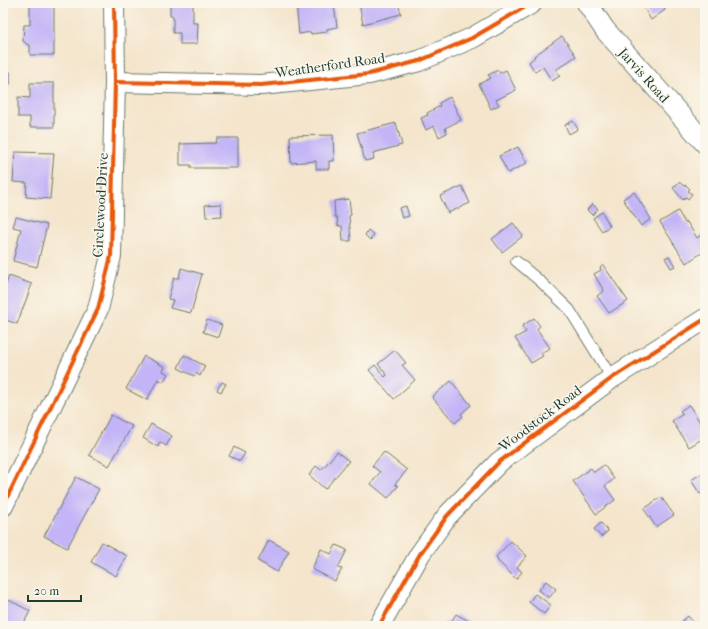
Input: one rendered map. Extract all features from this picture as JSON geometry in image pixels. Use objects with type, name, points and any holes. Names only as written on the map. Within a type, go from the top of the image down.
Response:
[{"type":"street","name":"Circlewood Drive","points":[[3,506],[98,309],[110,256],[116,82],[114,3]]},
{"type":"street","name":"Weatherford Road","points":[[116,82],[261,86],[369,74],[419,61],[472,38],[532,3]]},
{"type":"street","name":"Jarvis Road","points":[[587,3],[604,30],[705,143]]},
{"type":"street","name":"Woodstock Road","points":[[379,626],[420,554],[447,516],[499,462],[612,378],[705,319]]},
{"type":"lane","points":[[516,261],[541,282],[569,309],[612,378]]},
{"type":"building","points":[[30,3],[54,3],[54,55],[30,55],[30,45],[23,41],[24,25],[30,25]]},
{"type":"building","points":[[170,3],[193,3],[193,23],[198,23],[197,44],[180,44],[180,33],[173,33],[173,16],[170,16]]},
{"type":"building","points":[[296,3],[312,3],[313,8],[334,5],[337,27],[327,29],[327,32],[299,34]]},
{"type":"building","points":[[359,3],[398,3],[401,14],[363,24]]},
{"type":"building","points":[[641,3],[663,3],[665,10],[651,20]]},
{"type":"building","points":[[562,36],[576,56],[556,70],[560,76],[552,81],[543,67],[535,72],[529,62],[535,57],[534,56]]},
{"type":"building","points":[[498,70],[500,73],[506,70],[516,90],[496,100],[499,105],[491,109],[479,84],[491,78],[488,75]]},
{"type":"building","points":[[3,72],[10,72],[10,84],[3,84]]},
{"type":"building","points":[[30,83],[54,83],[54,127],[30,127],[30,117],[18,117],[18,97],[30,98]]},
{"type":"building","points":[[450,97],[461,120],[445,128],[447,133],[439,137],[434,126],[426,130],[421,118],[428,115],[427,113],[440,106],[439,103]]},
{"type":"building","points":[[573,121],[578,129],[569,134],[565,125]]},
{"type":"building","points":[[396,123],[402,145],[373,153],[374,159],[365,161],[357,133]]},
{"type":"building","points":[[333,135],[334,161],[329,161],[329,169],[316,169],[316,161],[291,163],[290,136]]},
{"type":"building","points":[[217,138],[238,138],[238,168],[191,168],[191,165],[180,165],[180,144],[216,143]]},
{"type":"building","points":[[518,147],[527,163],[508,173],[499,156]]},
{"type":"building","points":[[15,152],[54,153],[50,199],[26,197],[27,183],[13,182]]},
{"type":"building","points":[[679,182],[684,186],[686,185],[690,189],[688,191],[692,194],[688,199],[686,197],[683,200],[673,188]]},
{"type":"building","points":[[462,186],[470,203],[448,213],[440,196]]},
{"type":"building","points":[[634,192],[651,219],[641,226],[623,199]]},
{"type":"building","points":[[349,199],[351,215],[349,216],[351,241],[343,241],[342,226],[338,226],[337,217],[335,217],[334,201]]},
{"type":"building","points":[[221,204],[222,216],[206,217],[205,205]]},
{"type":"building","points":[[592,204],[598,209],[592,215],[587,210]]},
{"type":"building","points":[[406,206],[409,216],[402,218],[399,208]]},
{"type":"building","points":[[678,211],[697,238],[705,232],[705,251],[686,263],[660,222]]},
{"type":"building","points":[[602,212],[610,226],[602,231],[593,218]]},
{"type":"building","points":[[16,217],[47,225],[37,267],[13,261],[21,229],[13,227]]},
{"type":"building","points":[[513,223],[523,236],[502,252],[492,239]]},
{"type":"building","points":[[368,230],[374,235],[370,240],[365,235]]},
{"type":"building","points":[[669,256],[675,266],[671,268],[665,258]]},
{"type":"building","points":[[603,265],[628,301],[609,313],[597,296],[604,291],[594,274],[601,270],[600,268]]},
{"type":"building","points":[[181,268],[202,274],[191,313],[170,308],[173,300],[168,299],[174,278],[179,278]]},
{"type":"building","points":[[9,276],[32,284],[17,324],[3,319],[3,293]]},
{"type":"building","points":[[534,318],[540,326],[537,329],[550,348],[541,353],[543,356],[531,363],[515,338],[526,332],[522,326]]},
{"type":"building","points":[[207,320],[222,325],[218,337],[203,332]]},
{"type":"building","points":[[395,350],[406,363],[402,365],[415,380],[394,399],[369,370],[375,365],[385,377],[387,375],[378,364]]},
{"type":"building","points":[[184,355],[205,366],[200,376],[196,373],[194,376],[178,368]]},
{"type":"building","points":[[144,356],[165,367],[163,371],[168,374],[163,382],[158,379],[147,400],[126,389]]},
{"type":"building","points":[[451,381],[471,405],[461,414],[463,416],[455,423],[432,397]]},
{"type":"building","points":[[222,382],[226,384],[221,392],[217,390]]},
{"type":"building","points":[[689,405],[705,430],[705,437],[689,447],[672,421],[683,414],[680,411]]},
{"type":"building","points":[[111,415],[132,426],[109,466],[89,455]]},
{"type":"building","points":[[151,424],[172,436],[166,446],[160,442],[158,447],[143,438]]},
{"type":"building","points":[[234,447],[245,453],[240,461],[229,456]]},
{"type":"building","points":[[337,452],[349,461],[325,489],[309,475],[316,466],[321,470]]},
{"type":"building","points":[[384,452],[407,470],[395,484],[398,486],[388,498],[371,484],[380,472],[372,466]]},
{"type":"building","points":[[604,465],[614,479],[605,486],[615,500],[596,514],[573,481],[591,468],[594,472]]},
{"type":"building","points":[[701,474],[705,481],[705,491],[700,494],[691,480]]},
{"type":"building","points":[[76,477],[99,489],[67,548],[44,536]]},
{"type":"building","points":[[661,497],[674,515],[656,527],[644,509]]},
{"type":"building","points":[[601,523],[608,531],[601,537],[594,529]]},
{"type":"building","points":[[269,540],[289,551],[277,572],[258,561]]},
{"type":"building","points":[[511,541],[527,556],[517,567],[522,572],[516,579],[497,560],[498,559],[496,557]]},
{"type":"building","points":[[102,542],[127,556],[116,576],[91,562]]},
{"type":"building","points":[[336,545],[347,550],[338,568],[342,569],[335,581],[312,569],[321,549],[331,554]]},
{"type":"building","points":[[546,581],[556,589],[549,598],[539,590]]},
{"type":"building","points":[[535,594],[551,605],[544,614],[529,602]]},
{"type":"building","points":[[9,600],[30,611],[24,623],[30,626],[3,626],[3,611]]},
{"type":"building","points":[[456,614],[478,626],[445,626],[448,621],[451,622]]},
{"type":"building","points":[[688,616],[697,626],[682,626],[680,623]]},
{"type":"cycle path","points":[[3,506],[98,309],[111,256],[115,82],[114,3]]},
{"type":"cycle path","points":[[115,82],[261,85],[369,74],[419,61],[472,38],[532,3]]},
{"type":"cycle path","points":[[379,626],[420,554],[447,516],[499,462],[612,378],[705,319]]}]
